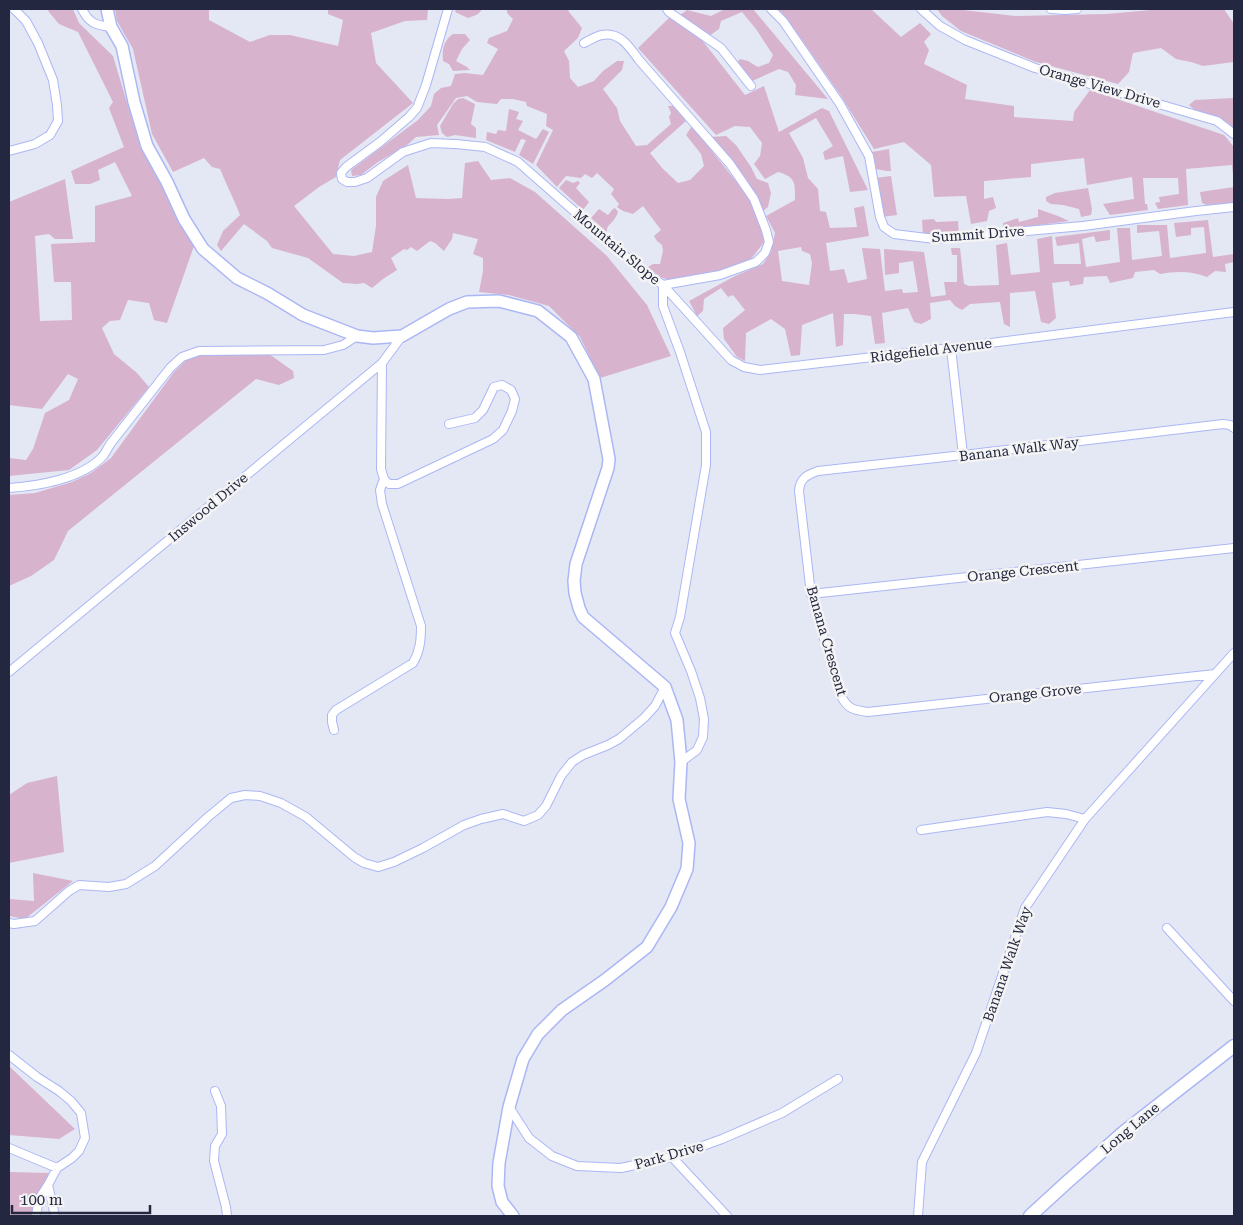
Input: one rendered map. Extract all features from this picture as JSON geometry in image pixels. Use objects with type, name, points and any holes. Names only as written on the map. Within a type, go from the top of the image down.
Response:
[{"type":"main road","name":"Long Lane","points":[[1030,1216],[1124,1132],[1234,1046]]},
{"type":"street","points":[[9,151],[36,144],[50,135],[58,121],[58,104],[53,80],[26,21],[14,9]]},
{"type":"street","points":[[82,9],[86,18],[92,22],[100,26],[111,27]]},
{"type":"street","points":[[107,9],[111,27],[122,46],[134,102],[147,146],[167,182],[184,219],[203,249],[238,278],[303,314],[357,336],[374,338],[402,336],[448,308],[467,302],[499,302],[538,311],[570,337],[594,379],[609,459],[608,468],[576,564],[574,593],[584,616],[665,687],[677,720],[680,762],[679,799],[689,843],[687,869],[671,907],[647,947],[605,980],[562,1010],[538,1034],[523,1059],[510,1107],[499,1164],[498,1186],[502,1202],[513,1216]]},
{"type":"street","name":"Mountain Slope","points":[[448,9],[426,85],[417,108],[409,118],[346,167],[341,173],[342,179],[346,182],[355,182],[367,178],[402,152],[431,143],[485,147],[518,162],[640,269],[663,285],[663,306],[706,432],[706,465],[680,617],[675,633],[700,698],[704,719],[703,737],[697,750],[680,762]]},
{"type":"street","points":[[667,9],[721,48],[751,86]]},
{"type":"street","name":"Summit Drive","points":[[771,9],[783,22],[840,104],[869,156],[880,216],[884,227],[894,234],[935,239],[1082,226],[1234,207]]},
{"type":"street","name":"Orange View Drive","points":[[921,9],[940,26],[965,40],[1035,68],[1217,121],[1234,134]]},
{"type":"street","points":[[1051,9],[1077,9]]},
{"type":"street","points":[[584,43],[609,34],[620,38],[627,44],[730,164],[754,199],[766,230],[769,242],[765,253],[756,262],[720,275],[663,285]]},
{"type":"street","name":"Ridgefield Avenue","points":[[663,285],[730,360],[744,367],[760,370],[1234,312]]},
{"type":"street","points":[[9,488],[30,486],[72,475],[88,468],[102,456],[170,368],[182,357],[199,351],[324,350],[343,345],[357,336]]},
{"type":"street","name":"Inswood Drive","points":[[9,672],[382,363],[402,336]]},
{"type":"street","points":[[951,348],[963,455]]},
{"type":"street","points":[[382,363],[381,469],[384,479],[389,484],[398,484],[493,439],[502,430],[512,411],[515,399],[511,390],[502,385],[494,387],[483,410],[475,418],[449,424]]},
{"type":"street","name":"Banana Walk Way","points":[[803,478],[818,471],[1223,424],[1234,428]]},
{"type":"street","name":"Banana Crescent","points":[[803,478],[799,491],[811,594],[841,696],[845,704],[854,710]]},
{"type":"street","points":[[334,730],[332,715],[336,710],[413,663],[418,655],[421,626],[382,504],[380,490],[384,479]]},
{"type":"street","name":"Orange Crescent","points":[[811,594],[1234,548]]},
{"type":"street","name":"Banana Walk Way","points":[[918,1216],[922,1162],[976,1053],[1025,908],[1085,819],[1234,653]]},
{"type":"street","name":"Orange Grove","points":[[854,710],[868,712],[1216,674]]},
{"type":"street","points":[[9,923],[35,922],[69,891],[79,885],[109,887],[126,884],[155,866],[231,798],[245,795],[260,796],[281,803],[306,816],[354,857],[364,863],[378,866],[394,862],[416,852],[464,825],[481,819],[503,814],[524,821],[538,815],[546,806],[560,776],[572,762],[619,739],[639,723],[655,706],[665,687]]},
{"type":"street","points":[[921,830],[1047,812],[1085,819]]},
{"type":"street","points":[[1168,928],[1234,1001]]},
{"type":"street","points":[[9,1055],[59,1091],[81,1113],[85,1138],[79,1151],[57,1168],[39,1199],[36,1216]]},
{"type":"street","name":"Park Drive","points":[[510,1107],[529,1138],[552,1156],[577,1166],[621,1168],[672,1157],[722,1139],[782,1113],[838,1079]]},
{"type":"street","points":[[215,1091],[221,1106],[222,1134],[215,1146],[214,1160],[227,1216]]},
{"type":"street","points":[[9,1148],[57,1168]]},
{"type":"street","points":[[672,1157],[727,1216]]},
{"type":"street","points":[[48,1185],[54,1216]]},
{"type":"shaded area","points":[[50,9],[73,9],[79,23],[113,56],[140,146],[194,246],[167,323],[154,320],[149,303],[128,300],[120,320],[110,321],[102,328],[114,354],[137,373],[149,387],[97,450],[69,470],[9,476],[9,458],[26,460],[33,449],[45,413],[69,400],[78,379],[68,374],[42,409],[9,405],[9,202],[65,179],[73,239],[55,239],[49,234],[35,236],[40,321],[72,320],[71,282],[54,282],[51,244],[95,242],[95,206],[132,196],[115,162],[98,170],[100,180],[90,184],[75,184],[71,171],[124,147],[109,108],[113,102],[78,32],[59,24],[48,11]]},
{"type":"shaded area","points":[[115,9],[209,9],[209,20],[250,42],[270,35],[290,35],[338,46],[343,20],[328,14],[328,9],[428,9],[427,20],[405,21],[371,33],[376,63],[413,103],[340,160],[336,177],[294,206],[333,254],[354,256],[372,252],[376,226],[376,197],[383,181],[408,165],[416,198],[462,198],[465,163],[478,161],[491,180],[510,178],[535,192],[607,256],[647,305],[671,356],[600,378],[580,337],[549,306],[509,295],[479,292],[483,271],[483,258],[473,254],[478,239],[453,233],[452,239],[444,251],[430,241],[417,251],[411,247],[407,250],[404,249],[391,258],[397,270],[372,288],[364,283],[343,283],[308,258],[272,248],[267,241],[244,224],[221,251],[217,245],[223,231],[240,215],[235,203],[220,169],[212,167],[204,158],[173,172],[152,134],[133,49],[117,21]]},
{"type":"shaded area","points":[[456,9],[482,9],[478,14],[468,18],[455,12]]},
{"type":"shaded area","points":[[507,9],[568,9],[582,28],[578,38],[564,51],[569,61],[570,78],[578,87],[594,81],[603,71],[617,61],[624,61],[622,70],[603,89],[617,108],[620,121],[636,146],[647,145],[671,124],[669,117],[671,113],[668,106],[675,106],[686,121],[650,153],[678,183],[690,180],[704,166],[701,154],[686,135],[692,126],[750,199],[765,241],[751,259],[713,273],[669,280],[660,277],[648,267],[653,264],[660,264],[663,251],[662,245],[654,236],[661,230],[643,206],[633,214],[617,207],[619,204],[611,194],[614,189],[597,173],[592,178],[585,174],[581,178],[566,176],[557,187],[536,165],[553,130],[546,126],[547,114],[527,106],[526,102],[513,99],[501,99],[497,104],[477,102],[467,96],[456,98],[437,125],[439,135],[416,137],[406,146],[378,162],[361,175],[352,176],[351,170],[418,120],[431,106],[434,94],[441,88],[451,86],[455,74],[483,75],[498,49],[487,43],[489,38],[507,31],[513,19],[507,13]]},
{"type":"shaded area","points":[[725,9],[753,9],[828,99],[795,95],[796,85],[788,72],[779,69],[752,81],[737,63],[740,59],[758,67],[769,63],[773,55],[742,12],[721,21],[719,29],[709,36],[680,15],[687,10],[711,16]]},
{"type":"shaded area","points":[[778,9],[871,9],[901,37],[920,23],[931,34],[924,42],[929,50],[924,64],[967,85],[965,99],[1014,106],[1014,117],[1073,121],[1074,112],[1090,90],[1224,135],[1234,147],[1234,184],[1232,165],[1186,169],[1188,205],[1158,209],[1155,203],[1160,202],[1159,197],[1179,194],[1178,178],[1143,178],[1145,204],[1147,204],[1148,210],[1110,215],[1103,204],[1134,199],[1132,177],[1087,185],[1084,158],[1031,164],[1031,177],[984,181],[984,199],[993,197],[996,208],[989,211],[987,221],[971,224],[966,196],[934,197],[931,165],[904,142],[874,149],[841,96],[788,20]]},
{"type":"shaded area","points":[[937,9],[955,9],[1015,16],[1224,9],[1234,24],[1234,62],[1203,66],[1176,59],[1161,48],[1133,53],[1129,72],[1118,84],[1036,62],[961,31],[942,16]]},
{"type":"shaded area","points":[[670,17],[698,35],[745,95],[764,86],[779,132],[822,108],[829,111],[868,190],[850,192],[843,156],[825,160],[823,152],[833,146],[816,118],[789,133],[803,158],[808,178],[818,189],[820,211],[826,212],[830,228],[857,227],[854,208],[864,206],[869,236],[826,243],[830,271],[844,269],[848,283],[867,279],[862,248],[880,249],[885,291],[902,289],[903,293],[918,292],[913,261],[899,263],[899,273],[885,275],[884,249],[924,252],[931,297],[946,295],[944,282],[957,282],[957,255],[952,255],[951,248],[960,248],[964,284],[969,286],[999,285],[996,245],[1007,243],[1011,275],[1040,272],[1037,239],[1052,236],[1054,264],[1081,264],[1079,243],[1057,246],[1055,237],[1110,230],[1110,240],[1096,242],[1094,236],[1082,239],[1086,267],[1120,262],[1117,228],[1130,228],[1132,260],[1162,256],[1159,231],[1137,233],[1137,225],[1167,225],[1170,258],[1206,253],[1204,227],[1191,228],[1191,235],[1176,237],[1174,223],[1208,220],[1213,257],[1234,254],[1234,262],[1225,264],[1226,272],[1215,271],[1207,277],[1184,272],[1160,274],[1154,270],[1135,272],[1133,278],[1110,283],[1107,276],[1084,277],[1083,284],[1070,286],[1069,281],[1052,283],[1056,318],[1049,324],[1041,322],[1035,291],[1010,293],[1010,327],[1004,324],[1000,302],[970,304],[962,310],[950,300],[930,303],[931,319],[921,324],[914,322],[908,308],[882,313],[885,343],[875,344],[871,316],[844,314],[843,345],[836,347],[833,313],[802,325],[800,355],[791,356],[785,329],[771,319],[746,333],[745,361],[737,357],[724,339],[723,328],[745,310],[733,295],[728,297],[721,288],[704,299],[703,311],[697,316],[689,301],[735,276],[763,264],[771,252],[775,233],[766,216],[795,200],[793,182],[788,176],[778,172],[765,179],[754,164],[760,156],[762,143],[750,127],[735,126],[716,135],[638,48]],"holes":[[[801,247],[802,251],[810,254],[812,263],[809,285],[782,281],[778,251]]]},
{"type":"shaded area","points":[[453,34],[465,34],[470,40],[462,49],[456,61],[470,70],[453,71],[449,64],[443,61],[444,46]]},
{"type":"shaded area","points":[[463,98],[475,104],[471,124],[476,128],[476,138],[455,135],[447,137],[442,133],[440,126],[453,104],[458,99]]},
{"type":"shaded area","points":[[1234,98],[1234,128],[1219,117],[1196,111],[1189,105],[1195,100]]},
{"type":"shaded area","points":[[509,109],[519,112],[516,119],[523,121],[518,130],[536,139],[543,129],[549,132],[533,164],[519,155],[526,140],[521,139],[515,152],[486,140],[487,132],[496,134],[498,130],[506,131]]},
{"type":"shaded area","points":[[726,136],[736,145],[757,179],[768,183],[771,193],[768,207],[763,211],[746,179],[711,137]]},
{"type":"shaded area","points":[[889,149],[891,171],[876,169],[872,152]]},
{"type":"shaded area","points":[[891,176],[897,215],[882,217],[876,178]]},
{"type":"shaded area","points":[[566,180],[573,183],[578,181],[580,183],[576,188],[589,202],[583,210],[559,188]]},
{"type":"shaded area","points":[[1234,187],[1234,203],[1207,205],[1202,203],[1200,192]]},
{"type":"shaded area","points":[[1088,188],[1092,209],[1091,215],[1081,217],[1079,209],[1051,204],[1046,201],[1046,197],[1055,193]]},
{"type":"shaded area","points":[[615,208],[618,212],[608,226],[607,232],[591,218],[599,209],[608,215]]},
{"type":"shaded area","points":[[1038,209],[1069,221],[1003,230],[1003,223],[1018,218],[1019,222],[1038,217]]},
{"type":"shaded area","points":[[934,219],[936,222],[958,221],[959,234],[923,236],[922,220]]},
{"type":"shaded area","points":[[269,354],[293,371],[294,378],[279,385],[256,379],[68,531],[54,560],[31,576],[9,586],[9,495],[35,493],[72,482],[91,473],[111,458],[174,372],[186,360],[201,355]]},
{"type":"shaded area","points":[[57,776],[64,852],[9,863],[9,795],[27,783]]},
{"type":"shaded area","points":[[33,873],[73,881],[25,919],[9,916],[9,899],[34,901]]},
{"type":"shaded area","points":[[9,1066],[75,1129],[59,1139],[9,1135]]},
{"type":"shaded area","points":[[9,1172],[49,1173],[34,1216],[9,1216]]}]
